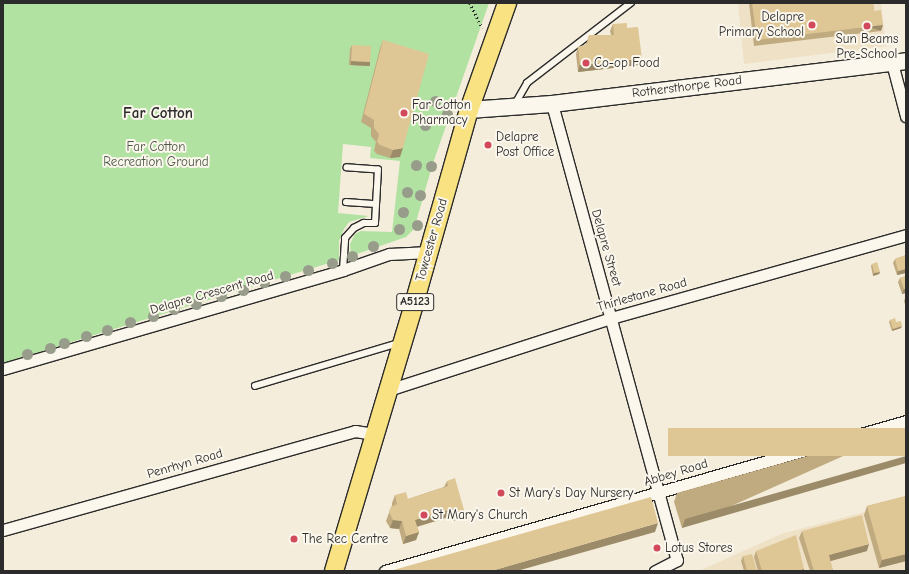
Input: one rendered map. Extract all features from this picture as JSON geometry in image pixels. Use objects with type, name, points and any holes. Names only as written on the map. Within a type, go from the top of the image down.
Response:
[{"type":"main road","name":"Towcester Road","points":[[334,571],[374,434],[403,342],[469,110],[507,3]]},
{"type":"street","name":"Rothersthorpe Road","points":[[469,110],[552,104],[899,62]]},
{"type":"street","points":[[899,62],[906,116]]},
{"type":"street","name":"Delapre Street","points":[[552,104],[611,318],[656,493],[677,560],[655,571]]},
{"type":"street","name":"Thirlestane Road","points":[[388,390],[611,318],[906,235]]},
{"type":"street","name":"Delapre Crescent Road","points":[[3,368],[343,270],[389,254],[429,252]]},
{"type":"street","name":"Abbey Road","points":[[386,571],[809,447],[906,421]]},
{"type":"street","name":"Penrhyn Road","points":[[3,530],[355,431],[374,434]]},
{"type":"lane","points":[[513,107],[527,83],[631,3]]},
{"type":"lane","points":[[343,270],[345,238],[354,228],[364,223],[375,223],[378,170],[347,168]]},
{"type":"lane","points":[[346,202],[376,204]]},
{"type":"lane","points":[[254,386],[403,342]]},
{"type":"path","points":[[470,3],[481,27],[496,34]]},
{"type":"shaded area","name":"Delapre Primary School","points":[[738,3],[881,3],[886,46],[744,64]]},
{"type":"shaded area","points":[[906,501],[906,571],[699,571],[781,534]]},
{"type":"green space","name":"Far Cotton Recreation Ground","points":[[3,3],[489,3],[433,163],[414,229],[406,237],[351,256],[350,244],[355,234],[361,231],[392,232],[400,161],[370,158],[371,147],[343,144],[338,213],[369,216],[349,222],[344,229],[339,241],[339,260],[3,363]]},
{"type":"building","points":[[752,3],[873,3],[874,11],[881,10],[883,25],[757,40]]},
{"type":"building","points":[[627,23],[627,28],[638,27],[642,59],[580,65],[578,47],[587,44],[589,35],[614,35],[613,24]]},
{"type":"building","points":[[383,40],[429,54],[403,148],[393,150],[380,145],[377,142],[379,134],[374,128],[374,120],[364,114]]},
{"type":"building","points":[[352,45],[371,46],[370,62],[351,61]]},
{"type":"building","points":[[906,255],[906,269],[898,271],[895,259]]},
{"type":"building","points":[[877,262],[880,272],[874,273],[872,264]]},
{"type":"building","points":[[906,276],[906,289],[904,289],[900,278]]},
{"type":"building","points":[[895,318],[896,322],[901,321],[902,326],[893,329],[890,320]]},
{"type":"building","points":[[668,428],[906,428],[906,456],[668,456]]},
{"type":"building","name":"St Mary's Church","points":[[455,478],[464,510],[457,512],[455,508],[415,520],[419,532],[406,536],[402,521],[393,520],[389,512],[391,507],[397,504],[395,495],[406,492],[408,499],[448,486],[447,481]]},
{"type":"building","points":[[906,496],[906,554],[882,560],[867,506]]},
{"type":"building","points":[[651,497],[658,523],[491,571],[390,571]]},
{"type":"building","points":[[862,515],[869,544],[829,555],[833,571],[814,571],[802,531]]},
{"type":"building","points":[[796,535],[804,569],[797,571],[762,571],[756,551]]},
{"type":"building","points":[[752,554],[757,571],[747,571],[743,556]]},
{"type":"place","name":"Delapre Primary School","points":[[812,25]]},
{"type":"place","name":"Sun Beams Pre-School","points":[[867,26]]},
{"type":"place","name":"Co-op Food","points":[[586,63]]},
{"type":"place","name":"Far Cotton Pharmacy","points":[[404,113]]},
{"type":"place","name":"Delapre Post Office","points":[[488,145]]},
{"type":"place","name":"St Mary's Day Nursery","points":[[501,493]]},
{"type":"place","name":"St Mary's Church","points":[[424,515]]},
{"type":"place","name":"The Rec Centre","points":[[294,539]]},
{"type":"place","name":"Lotus Stores","points":[[657,548]]},
{"type":"district","name":"Far Cotton","points":[[158,114]]}]
